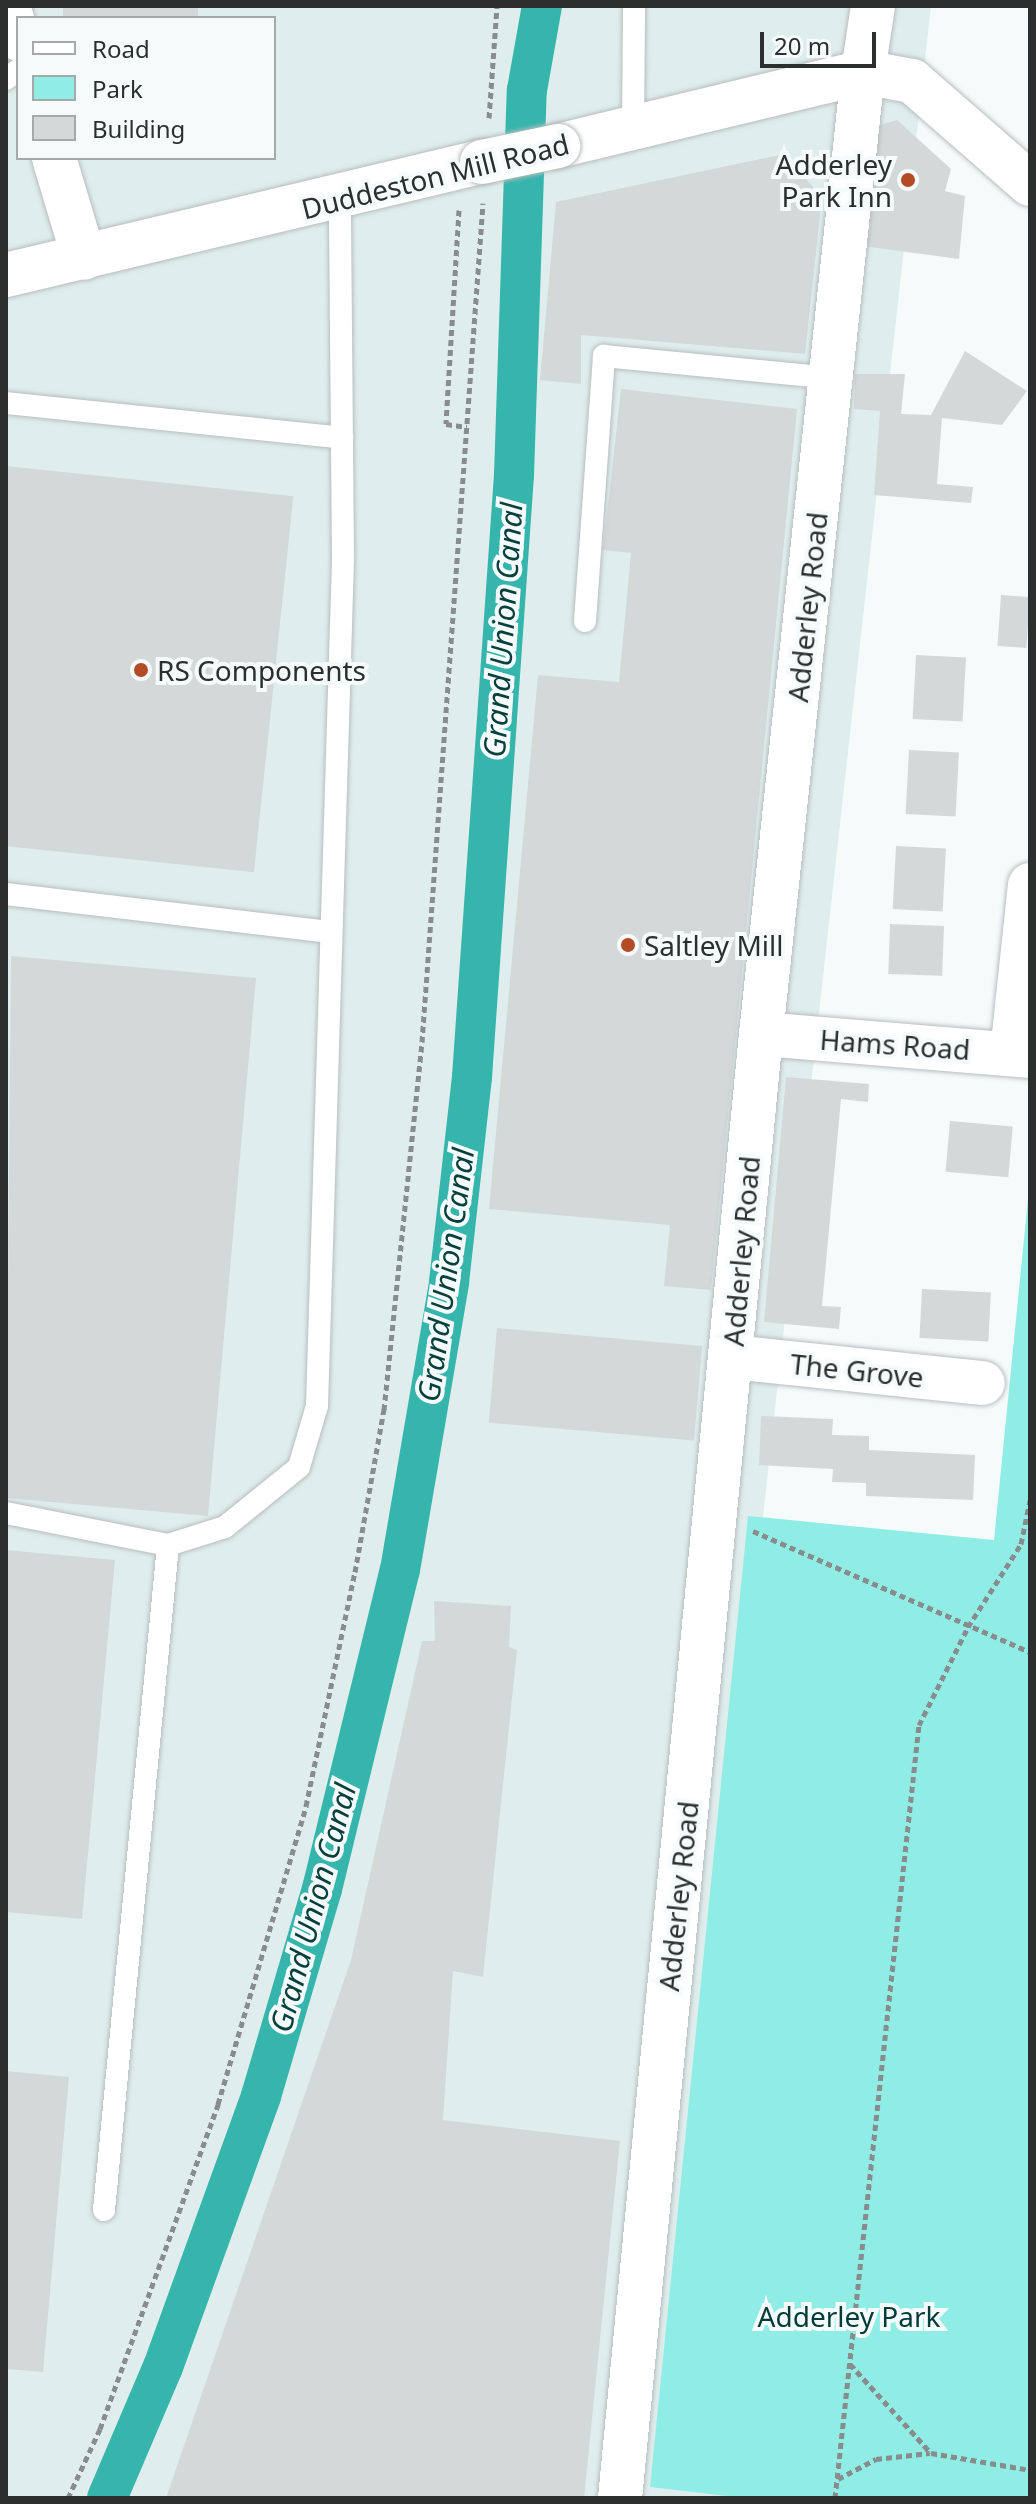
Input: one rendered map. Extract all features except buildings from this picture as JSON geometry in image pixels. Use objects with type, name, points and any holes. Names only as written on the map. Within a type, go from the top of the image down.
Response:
[{"type":"street","points":[[8,6],[16,32]]},
{"type":"street","name":"Adderley Road","points":[[620,2498],[761,1034],[863,72],[873,6]]},
{"type":"street","points":[[863,72],[912,81],[1030,184]]},
{"type":"street","name":"Duddeston Mill Road","points":[[6,275],[340,200],[863,72]]},
{"type":"street","points":[[55,160],[84,258]]},
{"type":"street","points":[[1021,1054],[1030,885]]},
{"type":"street","name":"Hams Road","points":[[761,1034],[1021,1054]]},
{"type":"street","name":"The Grove","points":[[731,1357],[983,1383]]},
{"type":"lane","points":[[633,129],[634,6]]},
{"type":"lane","points":[[6,1513],[168,1545],[225,1527],[266,1500],[299,1467],[317,1406],[342,438],[340,200]]},
{"type":"lane","points":[[585,621],[604,356],[831,378]]},
{"type":"lane","points":[[6,403],[342,438]]},
{"type":"lane","points":[[6,894],[331,932]]},
{"type":"lane","points":[[104,2210],[168,1545]]},
{"type":"path","points":[[68,2498],[100,2429],[218,2104],[306,1806],[355,1572],[384,1410],[422,1042],[467,427],[477,164],[497,6]]},
{"type":"path","points":[[467,427],[446,424],[460,217],[477,164]]},
{"type":"path","points":[[835,2498],[919,1725],[968,1627],[1021,1544],[1030,1500]]},
{"type":"path","points":[[716,1514],[1030,1652]]},
{"type":"path","points":[[850,2364],[931,2453]]},
{"type":"path","points":[[837,2480],[876,2459],[931,2453],[1030,2470]]},
{"type":"shaded area","points":[[6,6],[931,6],[657,2470],[838,2498],[6,2498]]},
{"type":"green space","name":"Adderley Park","points":[[1030,1179],[1030,2498],[744,2498],[650,2487],[748,1516],[994,1540]]},
{"type":"waterway","name":"Grand Union Canal","points":[[107,2498],[163,2367],[261,2096],[322,1889],[400,1570],[449,1282],[472,1077],[514,475],[527,90],[542,6]]},
{"type":"place","name":"Adderley Park Inn","points":[[908,180]]},
{"type":"place","name":"RS Components","points":[[141,670]]},
{"type":"place","name":"Saltley Mill","points":[[628,945]]}]
